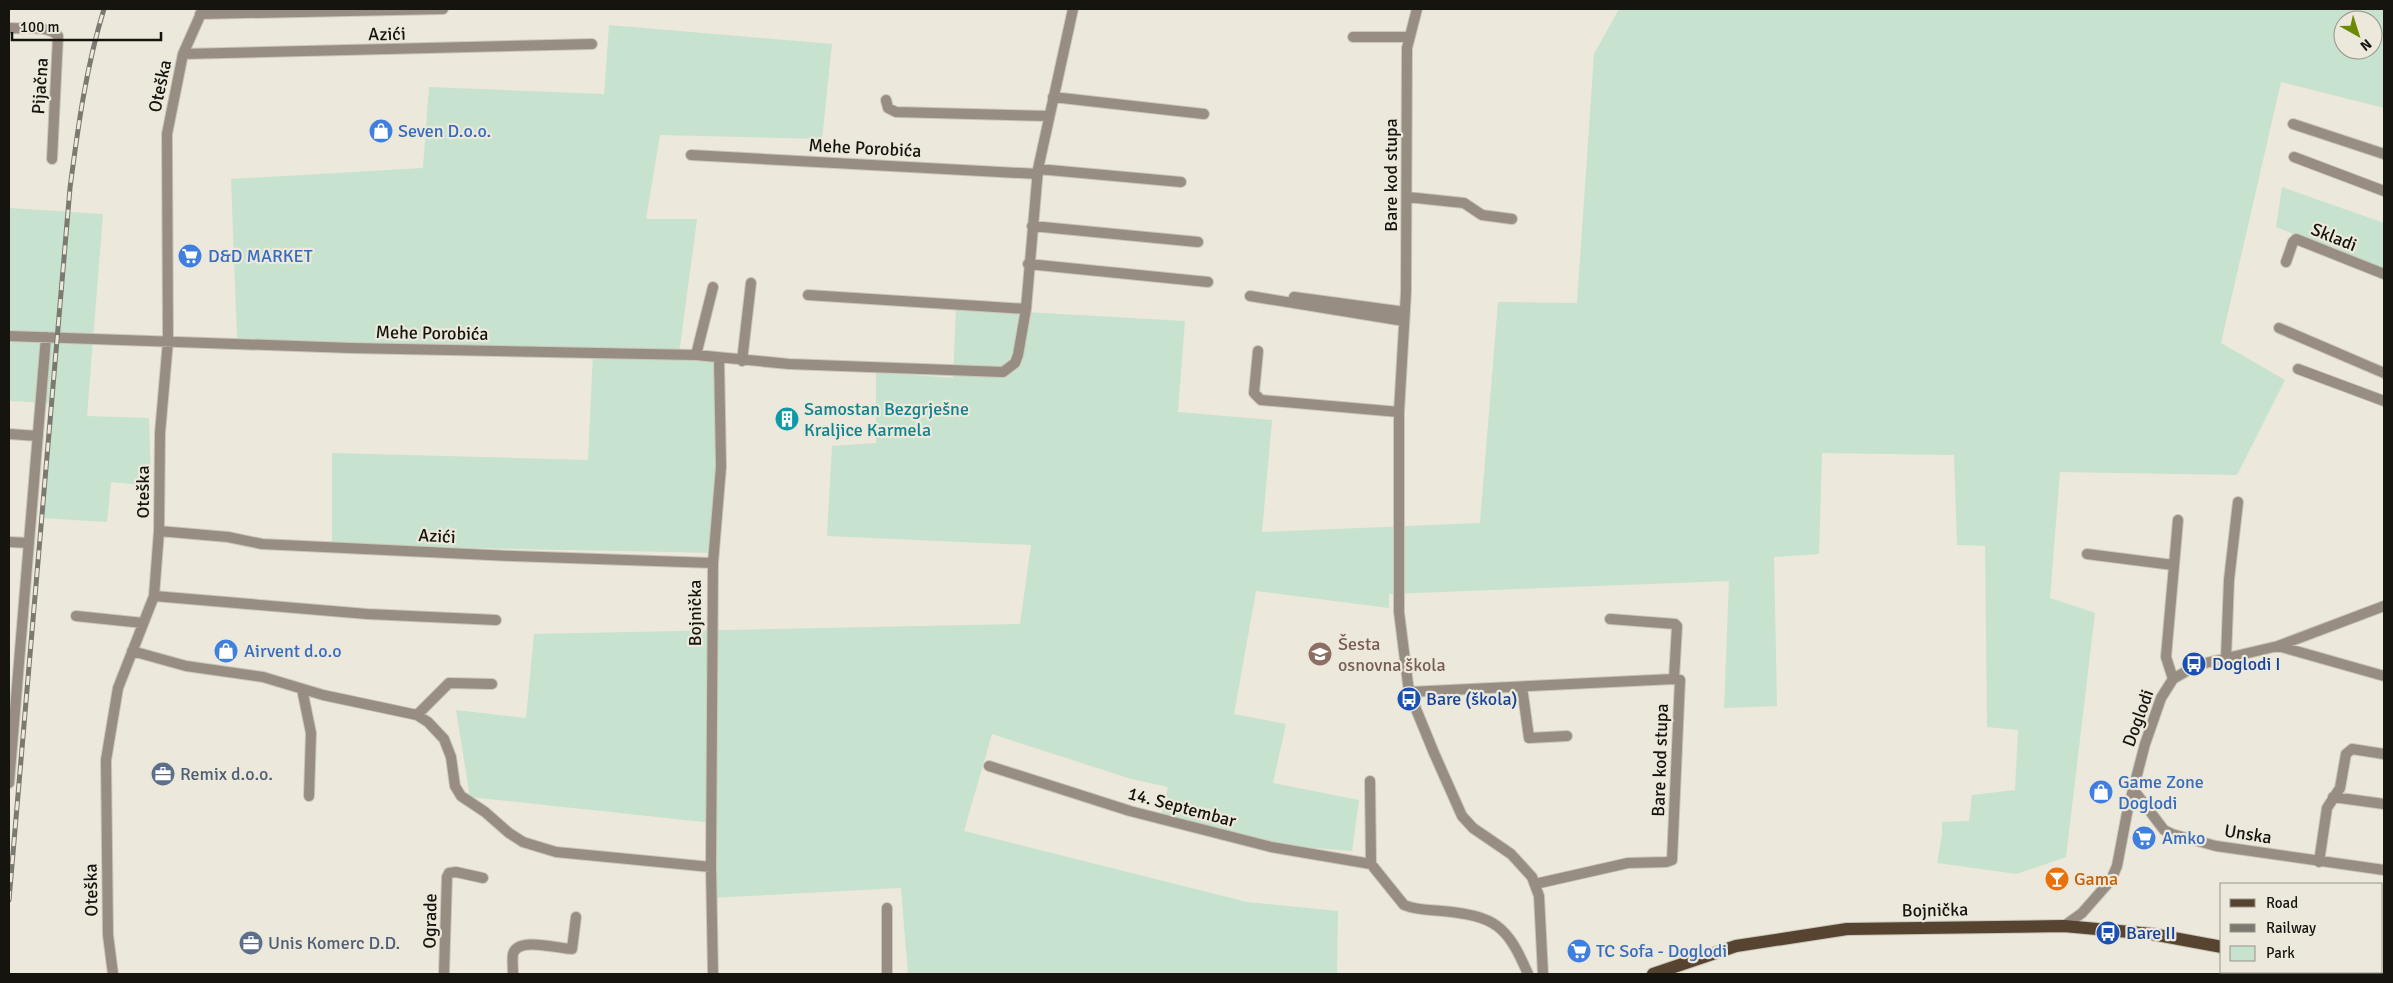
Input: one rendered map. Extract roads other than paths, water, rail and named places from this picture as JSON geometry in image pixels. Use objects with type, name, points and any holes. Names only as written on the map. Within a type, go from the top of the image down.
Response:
[{"type":"main road","name":"Bojnička","points":[[1653,974],[1736,946],[1847,929],[2064,926],[2152,934],[2220,947]]},
{"type":"street","points":[[201,11],[443,9]]},
{"type":"street","name":"Mehe Porobića","points":[[168,342],[696,355],[742,361],[865,368],[1003,372],[1015,363],[1026,309],[1028,264],[1038,171],[1052,97],[1073,9]]},
{"type":"street","name":"Bare kod stupa","points":[[1416,9],[1408,37],[1406,74],[1407,197],[1399,412],[1399,612],[1410,692],[1462,816],[1473,828],[1511,854],[1525,869],[1535,884],[1539,896],[1543,974]]},
{"type":"street","name":"Oteška","points":[[112,974],[108,935],[106,760],[118,688],[154,596],[159,531],[160,433],[168,342],[165,148],[183,54],[201,11]]},
{"type":"street","name":"Pijačna","points":[[9,28],[47,30],[54,32],[58,36],[52,159]]},
{"type":"street","points":[[1353,37],[1408,37]]},
{"type":"street","name":"Azići","points":[[183,54],[592,44]]},
{"type":"street","points":[[1052,97],[1204,114]]},
{"type":"street","points":[[886,100],[888,108],[896,112],[1049,116]]},
{"type":"street","points":[[2293,124],[2384,154]]},
{"type":"street","name":"Mehe Porobića","points":[[691,155],[1038,171],[1182,182]]},
{"type":"street","points":[[2294,157],[2384,191]]},
{"type":"street","points":[[1407,197],[1464,203],[1482,215],[1512,219]]},
{"type":"street","points":[[1032,226],[1198,242]]},
{"type":"street","name":"Skladi","points":[[2286,262],[2293,242],[2296,239],[2384,274]]},
{"type":"street","points":[[1028,264],[1208,282]]},
{"type":"street","points":[[742,361],[751,283]]},
{"type":"street","points":[[696,355],[713,287]]},
{"type":"street","points":[[1277,294],[1404,317]]},
{"type":"street","points":[[808,295],[1026,309]]},
{"type":"street","points":[[1250,296],[1404,317]]},
{"type":"street","points":[[2279,328],[2384,373]]},
{"type":"street","points":[[9,336],[168,342]]},
{"type":"street","points":[[9,783],[12,715],[29,543],[46,337]]},
{"type":"street","points":[[1258,351],[1254,393],[1261,400],[1399,412]]},
{"type":"street","name":"Bojnička","points":[[713,974],[711,868],[713,562],[721,467],[719,359]]},
{"type":"street","points":[[2298,369],[2384,401]]},
{"type":"street","points":[[9,434],[38,436]]},
{"type":"street","points":[[2226,658],[2229,580],[2238,502]]},
{"type":"street","name":"Doglodi","points":[[2173,678],[2166,657],[2178,520]]},
{"type":"street","name":"Azići","points":[[159,531],[228,537],[262,544],[512,556],[713,562]]},
{"type":"street","points":[[9,542],[29,543]]},
{"type":"street","points":[[2087,554],[2173,565]]},
{"type":"street","points":[[154,596],[367,614],[496,620]]},
{"type":"street","name":"Doglodi","points":[[2064,926],[2082,914],[2111,880],[2117,866],[2144,744],[2161,698],[2173,678],[2197,665],[2278,646],[2384,606]]},
{"type":"street","points":[[76,616],[143,623]]},
{"type":"street","points":[[1610,619],[1675,624],[1677,626],[1674,679]]},
{"type":"street","name":"Doglodi","points":[[2278,646],[2384,676]]},
{"type":"street","points":[[132,651],[186,666],[263,677],[302,689],[417,715],[428,722],[444,739],[451,757],[455,786],[461,796],[485,812],[509,834],[542,849],[711,868]]},
{"type":"street","name":"Bare kod stupa","points":[[1410,692],[1680,680],[1672,860],[1666,862],[1628,863],[1535,884]]},
{"type":"street","points":[[417,715],[427,708],[438,693],[449,683],[492,684]]},
{"type":"street","points":[[1522,687],[1529,738],[1567,736]]},
{"type":"street","points":[[302,689],[311,733],[309,796]]},
{"type":"street","points":[[2319,862],[2327,808],[2340,788],[2348,750],[2384,754]]},
{"type":"street","name":"14. Septembar","points":[[990,766],[1130,811],[1271,847],[1371,864]]},
{"type":"street","points":[[1370,781],[1371,864],[1404,905],[1469,916],[1491,921],[1500,926],[1518,952],[1528,974]]},
{"type":"street","name":"Unska","points":[[2133,789],[2164,830],[2172,834],[2216,846],[2384,870]]},
{"type":"street","points":[[2333,798],[2384,804]]},
{"type":"street","name":"Ograde","points":[[444,974],[448,873],[456,872],[483,878]]},
{"type":"street","points":[[887,908],[887,974]]},
{"type":"street","points":[[513,974],[513,954],[518,947],[526,944],[572,949],[576,917]]},
{"type":"railway","points":[[9,900],[70,188],[87,75],[104,9]]},
{"type":"place","name":"Seven D.o.o.","points":[[381,131]]},
{"type":"place","name":"D&D MARKET","points":[[190,256]]},
{"type":"place","name":"Samostan Bezgrješne Kraljice Karmela","points":[[787,419]]},
{"type":"place","name":"Airvent d.o.o","points":[[226,651]]},
{"type":"place","name":"Šesta osnovna škola","points":[[1320,654]]},
{"type":"place","name":"Doglodi I","points":[[2194,664]]},
{"type":"place","name":"Bare (škola)","points":[[1409,699]]},
{"type":"place","name":"Remix d.o.o.","points":[[163,774]]},
{"type":"place","name":"Game Zone Doglodi","points":[[2101,792]]},
{"type":"place","name":"Amko","points":[[2144,838]]},
{"type":"place","name":"Gama","points":[[2057,879]]},
{"type":"place","name":"Bare II","points":[[2108,933]]},
{"type":"place","name":"Unis Komerc D.D.","points":[[251,943]]},
{"type":"place","name":"TC Sofa - Doglodi","points":[[1579,951]]}]
